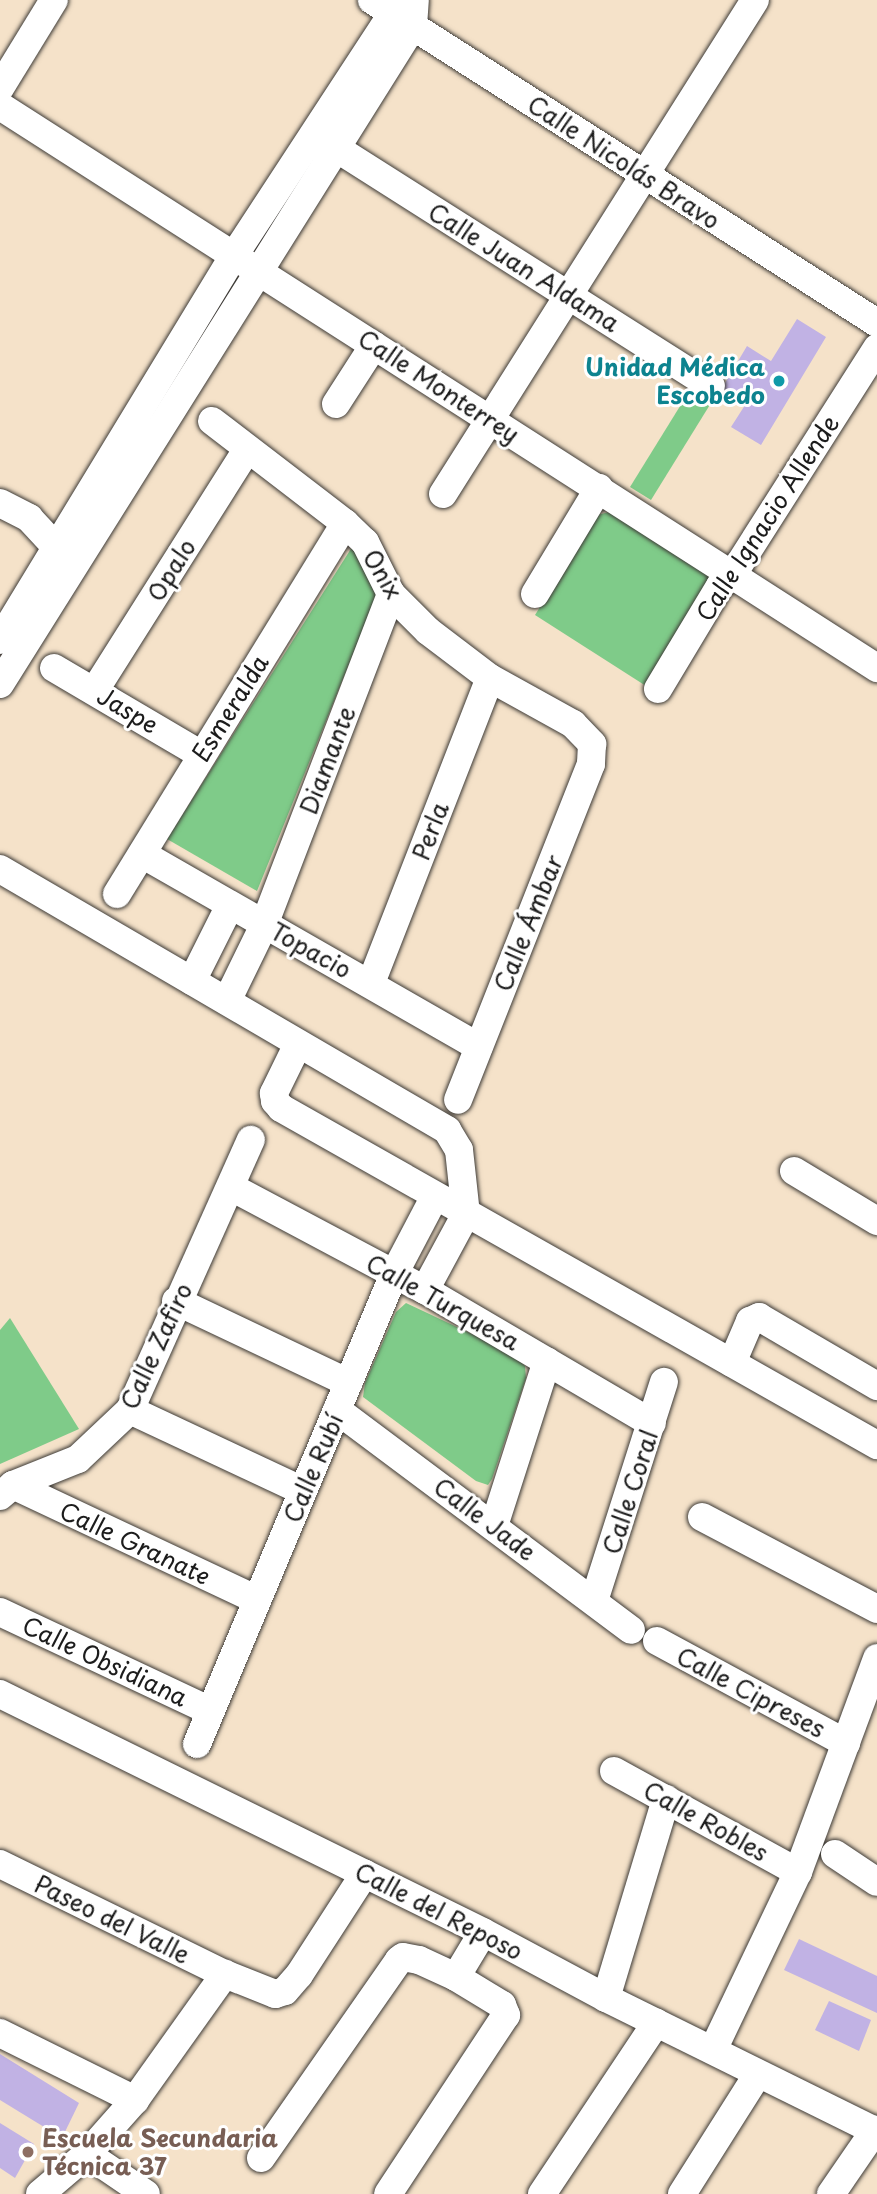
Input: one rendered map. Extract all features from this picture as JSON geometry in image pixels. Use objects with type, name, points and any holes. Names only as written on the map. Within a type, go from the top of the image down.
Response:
[{"type":"street","points":[[0,88],[54,0]]},
{"type":"street","points":[[443,494],[755,0]]},
{"type":"street","points":[[0,640],[65,557],[259,271],[336,148],[398,8]]},
{"type":"street","points":[[0,684],[65,557],[235,254],[398,8]]},
{"type":"street","name":"Calle Nicolás Bravo","points":[[398,8],[644,176],[877,323]]},
{"type":"street","name":"Calle Monterrey","points":[[0,106],[235,254],[877,668]]},
{"type":"street","name":"Calle Juan Aldama","points":[[336,148],[711,386]]},
{"type":"street","points":[[336,404],[374,345]]},
{"type":"street","name":"Calle Ignacio Allende","points":[[658,689],[720,586],[733,574],[877,348]]},
{"type":"street","name":"Onix","points":[[212,421],[345,523],[365,542],[391,594],[428,631],[490,678],[573,724],[592,744]]},
{"type":"street","name":"Opalo","points":[[95,691],[247,450]]},
{"type":"street","points":[[535,594],[599,488]]},
{"type":"street","points":[[0,503],[29,518],[65,557]]},
{"type":"street","name":"Esmeralda","points":[[117,894],[345,523]]},
{"type":"street","name":"Diamante","points":[[227,1001],[264,925],[391,594]]},
{"type":"street","name":"Jaspe","points":[[54,668],[201,754]]},
{"type":"street","name":"Perla","points":[[371,983],[490,678]]},
{"type":"street","name":"Calle Ámbar","points":[[458,1100],[591,765],[592,744]]},
{"type":"street","name":"Topacio","points":[[142,854],[479,1047]]},
{"type":"street","points":[[0,869],[450,1133],[459,1150],[466,1214],[425,1290]]},
{"type":"street","points":[[192,981],[230,905]]},
{"type":"street","points":[[298,1044],[275,1090],[277,1104],[466,1214],[877,1445]]},
{"type":"street","name":"Calle Zafiro","points":[[7,1490],[78,1459],[130,1410],[176,1301],[251,1140]]},
{"type":"street","points":[[794,1171],[877,1221]]},
{"type":"street","name":"Calle Turquesa","points":[[231,1187],[425,1290],[652,1423]]},
{"type":"street","name":"Calle Rubí","points":[[197,1744],[394,1274],[435,1195]]},
{"type":"street","points":[[176,1301],[349,1382]]},
{"type":"street","points":[[732,1363],[750,1321],[759,1317],[877,1386]]},
{"type":"street","points":[[494,1526],[547,1361]]},
{"type":"street","name":"Calle Coral","points":[[594,1601],[664,1382]]},
{"type":"street","points":[[130,1410],[303,1491]]},
{"type":"street","name":"Calle Jade","points":[[337,1410],[594,1601],[644,1635]]},
{"type":"street","name":"Calle Granate","points":[[7,1490],[257,1600]]},
{"type":"street","points":[[702,1517],[877,1609]]},
{"type":"street","name":"Calle Obsidiana","points":[[0,1612],[210,1711]]},
{"type":"street","name":"Calle Cipreses","points":[[644,1635],[846,1743]]},
{"type":"street","points":[[713,2050],[798,1872],[877,1658]]},
{"type":"street","name":"Calle del Reposo","points":[[0,1694],[365,1873],[606,1998],[876,2131]]},
{"type":"street","name":"Calle Robles","points":[[614,1771],[798,1872]]},
{"type":"street","points":[[606,1998],[666,1799]]},
{"type":"street","points":[[835,1854],[877,1882]]},
{"type":"street","name":"Paseo del Valle","points":[[0,1864],[225,1974],[271,1993],[285,1991],[299,1975],[365,1873]]},
{"type":"street","points":[[456,1977],[483,1932]]},
{"type":"street","points":[[261,2158],[399,1960],[403,1957],[419,1960],[456,1977],[502,2005],[506,2015],[388,2194]]},
{"type":"street","points":[[40,2194],[87,2154],[135,2100],[225,1974]]},
{"type":"street","points":[[542,2194],[656,2023]]},
{"type":"street","points":[[0,2033],[135,2100]]},
{"type":"street","points":[[682,2194],[758,2074]]},
{"type":"street","points":[[831,2194],[876,2131]]},
{"type":"street","points":[[87,2154],[146,2194]]},
{"type":"green space","points":[[690,390],[711,403],[651,500],[630,487]]},
{"type":"green space","points":[[613,511],[709,570],[710,587],[646,686],[535,615],[597,515]]},
{"type":"green space","points":[[354,544],[379,590],[257,891],[167,839]]},
{"type":"green space","points":[[406,1303],[512,1353],[525,1366],[526,1378],[488,1485],[476,1481],[363,1397],[365,1383],[396,1312]]},
{"type":"green space","points":[[10,1318],[79,1429],[0,1464],[0,1330]]},
{"type":"building","name":"Unidad Médica Escobedo","points":[[797,319],[826,337],[761,445],[731,427],[747,402],[722,388],[747,346],[771,361]]},
{"type":"building","points":[[799,1939],[877,1976],[877,2013],[784,1970]]},
{"type":"building","points":[[829,2001],[871,2020],[859,2051],[815,2030]]},
{"type":"building","points":[[0,2054],[79,2103],[62,2138],[0,2100]]},
{"type":"building","points":[[0,2123],[34,2144],[15,2178],[0,2168]]},
{"type":"place","name":"Unidad Médica Escobedo","points":[[779,381]]},
{"type":"place","name":"Escuela Secundaria Técnica 37","points":[[28,2152]]}]
